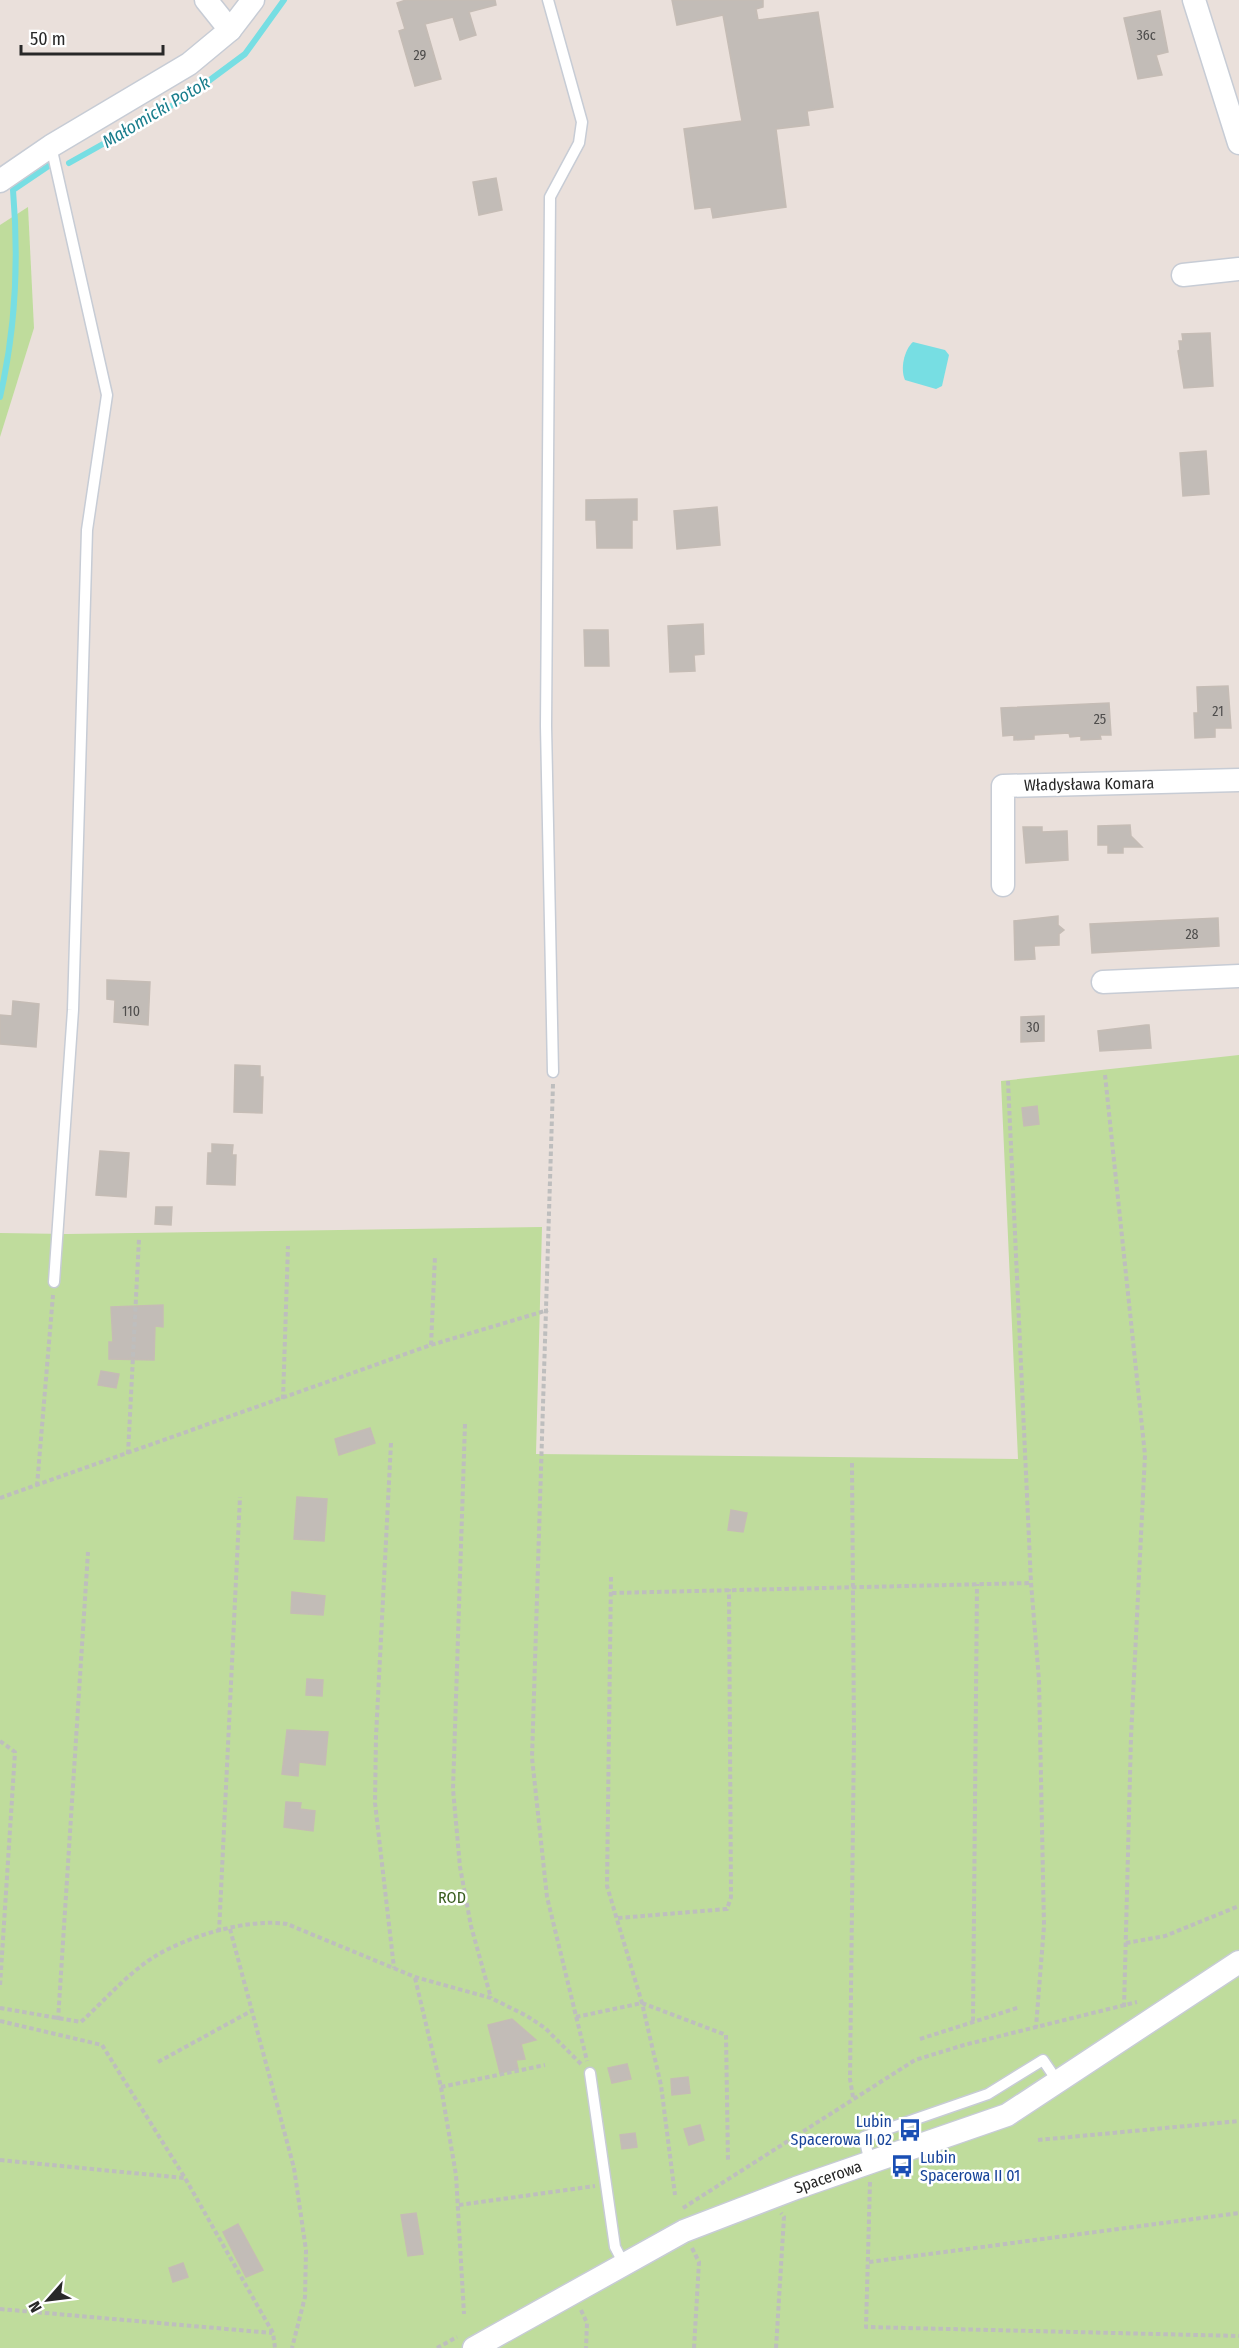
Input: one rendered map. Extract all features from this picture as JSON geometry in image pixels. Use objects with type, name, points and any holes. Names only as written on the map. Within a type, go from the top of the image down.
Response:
[{"type":"street","points":[[206,0],[230,30]]},
{"type":"street","points":[[0,181],[51,146],[189,64],[230,30],[253,0]]},
{"type":"street","points":[[1194,0],[1239,143]]},
{"type":"street","points":[[1183,275],[1239,269]]},
{"type":"street","name":"Władysława Komara","points":[[1003,885],[1003,786],[1239,780]]},
{"type":"street","points":[[1103,982],[1239,976]]},
{"type":"street","name":"Spacerowa","points":[[470,2340],[573,2293],[624,2265],[680,2221],[772,2197],[991,2122],[1058,2082],[1239,1962]]},
{"type":"lane","points":[[548,0],[582,122],[579,143],[550,197],[546,726],[553,1072]]},
{"type":"lane","points":[[51,146],[107,395],[87,530],[73,1010],[54,1281]]},
{"type":"lane","points":[[590,2073],[615,2247],[624,2265]]},
{"type":"path","points":[[553,1072],[548,1310],[532,1758],[547,1897],[590,2073]]},
{"type":"path","points":[[1105,1075],[1145,1455],[1131,1737],[1124,2008]]},
{"type":"path","points":[[1008,1081],[1031,1583],[1039,1680],[1044,1926],[1036,2027]]},
{"type":"path","points":[[128,1454],[139,1239]]},
{"type":"path","points":[[283,1399],[288,1246]]},
{"type":"path","points":[[431,1345],[435,1256]]},
{"type":"path","points":[[37,1486],[54,1281]]},
{"type":"path","points":[[0,1498],[431,1345],[548,1310]]},
{"type":"path","points":[[465,1424],[453,1789],[460,1867],[471,1926],[491,1998]]},
{"type":"path","points":[[391,1443],[376,1736],[375,1803],[394,1968]]},
{"type":"path","points":[[852,1463],[854,1588],[850,2079],[853,2097]]},
{"type":"path","points":[[219,1932],[240,1497]]},
{"type":"path","points":[[58,2020],[88,1552]]},
{"type":"path","points":[[611,1577],[607,1886],[642,2003],[661,2085],[675,2195]]},
{"type":"path","points":[[612,1593],[1031,1583]]},
{"type":"path","points":[[973,2021],[977,1584]]},
{"type":"path","points":[[618,1918],[727,1909],[731,1897],[729,1589]]},
{"type":"path","points":[[0,1741],[15,1752],[0,1986]]},
{"type":"path","points":[[1126,1943],[1165,1936],[1239,1906]]},
{"type":"path","points":[[0,2008],[58,2020],[81,2022],[152,1958],[174,1946],[266,1921],[287,1924],[415,1977],[491,1998],[528,2016],[545,2028],[590,2073]]},
{"type":"path","points":[[230,1929],[294,2168],[306,2250],[305,2297],[292,2348]]},
{"type":"path","points":[[415,1977],[441,2086],[459,2205],[464,2314]]},
{"type":"path","points":[[694,2348],[699,2262],[680,2221],[728,2181],[853,2097],[915,2060],[1036,2027],[1124,2008],[1140,2002]]},
{"type":"path","points":[[576,2017],[642,2003],[726,2035],[728,2162]]},
{"type":"path","points":[[920,2039],[1020,2007]]},
{"type":"path","points":[[158,2062],[253,2010]]},
{"type":"path","points":[[0,2021],[102,2045],[185,2178],[273,2333],[275,2348]]},
{"type":"path","points":[[441,2086],[545,2065]]},
{"type":"path","points":[[1038,2140],[1239,2121]]},
{"type":"path","points":[[0,2160],[185,2178]]},
{"type":"path","points":[[870,2163],[866,2327],[1239,2336]]},
{"type":"path","points":[[459,2205],[607,2184]]},
{"type":"path","points":[[772,2197],[783,2217],[776,2348]]},
{"type":"path","points":[[869,2262],[1239,2213]]},
{"type":"path","points":[[573,2293],[587,2323],[586,2348]]},
{"type":"path","points":[[0,2309],[273,2333]]},
{"type":"path","points":[[437,2348],[470,2340]]},
{"type":"green space","points":[[28,207],[34,328],[0,437],[0,225]]},
{"type":"green space","name":"ROD","points":[[1239,1055],[1239,2348],[0,2348],[0,1233],[542,1227],[536,1454],[1018,1459],[1001,1081]]},
{"type":"water","points":[[913,342],[945,350],[949,355],[942,386],[936,389],[905,380],[904,360]]},
{"type":"building","points":[[406,0],[495,0],[496,5],[469,12],[476,35],[460,40],[453,17],[425,24],[441,79],[415,86],[399,31],[405,29],[397,3]]},
{"type":"building","points":[[672,0],[763,0],[763,7],[756,9],[758,20],[818,12],[833,107],[807,111],[809,125],[776,129],[786,207],[713,218],[711,207],[695,209],[684,129],[742,121],[723,15],[677,25]]},
{"type":"building","points":[[1160,11],[1168,52],[1156,55],[1162,75],[1138,79],[1124,18]]},
{"type":"building","points":[[496,178],[502,210],[479,215],[473,182]]},
{"type":"building","points":[[1210,333],[1213,386],[1184,388],[1178,351],[1180,350],[1179,341],[1183,341],[1182,334]]},
{"type":"building","points":[[1206,451],[1209,494],[1183,496],[1180,453]]},
{"type":"building","points":[[637,499],[637,520],[632,520],[632,548],[597,548],[596,520],[586,520],[586,500]]},
{"type":"building","points":[[717,507],[720,545],[677,549],[674,511]]},
{"type":"building","points":[[703,624],[704,654],[694,655],[695,671],[670,672],[668,626]]},
{"type":"building","points":[[584,630],[608,630],[609,666],[585,666]]},
{"type":"building","points":[[1228,686],[1231,728],[1215,728],[1215,737],[1195,738],[1194,713],[1198,713],[1197,687]]},
{"type":"building","points":[[1109,703],[1111,735],[1100,735],[1101,739],[1081,740],[1081,736],[1070,737],[1069,733],[1034,735],[1034,739],[1014,740],[1014,735],[1003,736],[1001,708]]},
{"type":"building","points":[[1130,825],[1131,836],[1142,847],[1123,847],[1123,853],[1108,853],[1108,845],[1098,845],[1098,826]]},
{"type":"building","points":[[1023,827],[1042,827],[1042,832],[1067,831],[1068,860],[1026,863]]},
{"type":"building","points":[[1058,916],[1058,925],[1064,930],[1059,934],[1059,945],[1034,946],[1035,959],[1015,960],[1014,921]]},
{"type":"building","points":[[1218,918],[1219,946],[1092,953],[1090,924]]},
{"type":"building","points":[[107,980],[150,982],[148,1025],[114,1022],[115,1000],[107,999]]},
{"type":"building","points":[[13,1001],[39,1004],[36,1047],[0,1044],[0,1015],[12,1016]]},
{"type":"building","points":[[1044,1016],[1044,1041],[1021,1042],[1021,1017]]},
{"type":"building","points":[[1149,1025],[1151,1048],[1100,1051],[1098,1031]]},
{"type":"building","points":[[235,1065],[260,1066],[260,1077],[263,1077],[262,1113],[234,1112]]},
{"type":"building","points":[[1037,1106],[1039,1124],[1024,1126],[1022,1108]]},
{"type":"building","points":[[212,1144],[233,1145],[232,1155],[236,1155],[235,1185],[207,1184],[208,1153],[212,1153]]},
{"type":"building","points":[[100,1151],[129,1153],[126,1197],[96,1195]]},
{"type":"building","points":[[156,1207],[172,1207],[171,1225],[155,1224]]},
{"type":"building","points":[[163,1305],[163,1327],[155,1326],[154,1360],[109,1359],[109,1342],[113,1342],[111,1307]]},
{"type":"building","points":[[101,1371],[119,1374],[116,1388],[98,1385]]},
{"type":"building","points":[[370,1428],[375,1443],[339,1455],[335,1439]]},
{"type":"building","points":[[297,1497],[327,1499],[324,1541],[294,1539]]},
{"type":"building","points":[[731,1510],[747,1513],[743,1532],[728,1530]]},
{"type":"building","points":[[292,1592],[325,1596],[323,1615],[291,1613]]},
{"type":"building","points":[[307,1679],[323,1680],[322,1696],[306,1695]]},
{"type":"building","points":[[287,1730],[328,1732],[325,1765],[299,1762],[298,1776],[282,1774]]},
{"type":"building","points":[[286,1802],[301,1803],[300,1809],[315,1811],[313,1831],[284,1827]]},
{"type":"building","points":[[512,2019],[536,2040],[521,2044],[525,2059],[516,2060],[518,2069],[500,2073],[488,2025]]},
{"type":"building","points":[[627,2064],[631,2079],[612,2083],[608,2068]]},
{"type":"building","points":[[688,2077],[690,2093],[672,2095],[671,2079]]},
{"type":"building","points":[[700,2125],[704,2140],[689,2145],[684,2129]]},
{"type":"building","points":[[635,2133],[637,2147],[622,2149],[620,2135]]},
{"type":"building","points":[[416,2213],[423,2254],[408,2256],[401,2215]]},
{"type":"building","points":[[238,2224],[263,2270],[246,2277],[223,2232]]},
{"type":"building","points":[[183,2263],[188,2277],[173,2282],[169,2268]]},
{"type":"waterway","name":"Małomicki Potok","points":[[69,163],[187,97],[245,54],[284,0]]},
{"type":"waterway","name":"Małomicki Potok","points":[[0,397],[10,346],[15,294],[16,243],[13,190],[50,165]]},
{"type":"place","name":"Lubin Spacerowa II 02","points":[[910,2130]]},
{"type":"place","name":"Lubin Spacerowa II 01","points":[[902,2166]]}]
